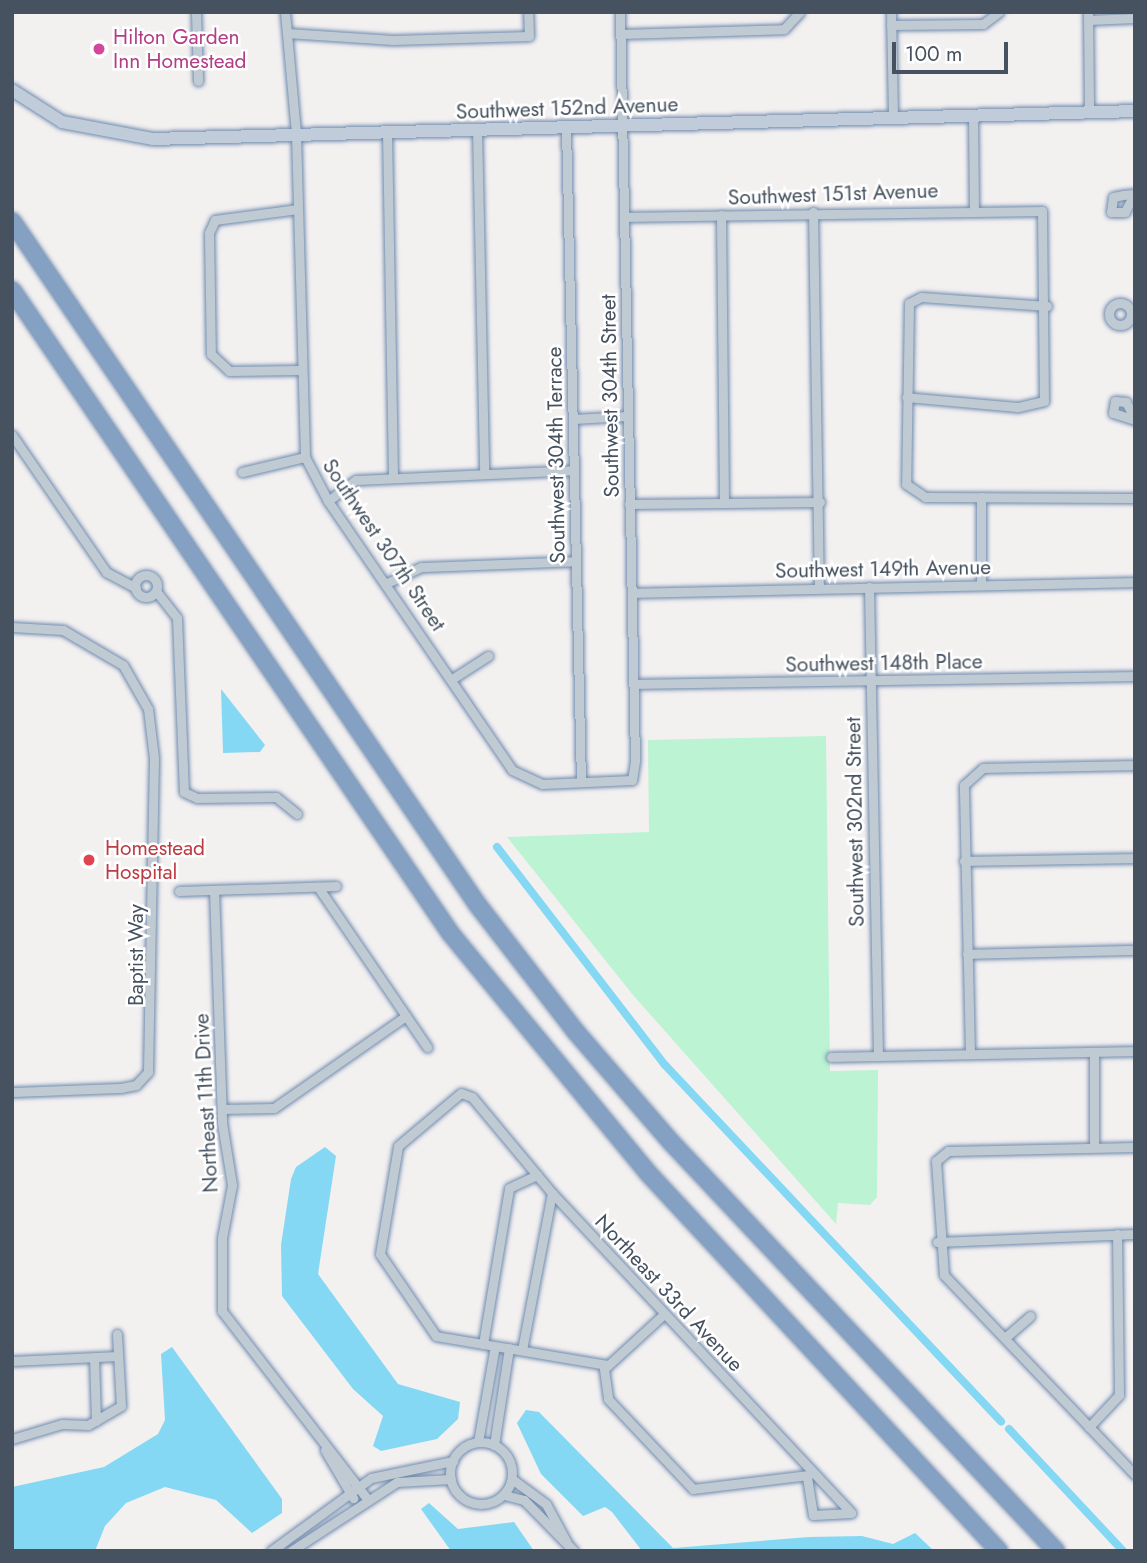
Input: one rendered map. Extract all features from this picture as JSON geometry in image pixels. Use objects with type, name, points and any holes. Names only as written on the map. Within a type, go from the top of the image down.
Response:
[{"type":"highway","points":[[12,220],[477,904],[576,1032],[671,1142],[1056,1551]]},
{"type":"highway","points":[[12,290],[477,966],[648,1173],[999,1551]]},
{"type":"street","points":[[196,12],[198,81]]},
{"type":"street","name":"Southwest 307th Street","points":[[285,12],[296,134],[305,457],[328,501],[524,779],[581,782]]},
{"type":"street","points":[[287,33],[393,40],[529,36],[528,12]]},
{"type":"street","name":"Southwest 304th Street","points":[[581,782],[632,780],[634,684],[620,12]]},
{"type":"street","points":[[621,34],[784,29],[795,22],[800,12]]},
{"type":"street","points":[[891,12],[893,118]]},
{"type":"street","points":[[891,25],[983,24],[997,15]]},
{"type":"street","points":[[1089,112],[1088,16],[1135,18]]},
{"type":"street","name":"Southwest 152nd Avenue","points":[[12,90],[62,122],[106,135],[387,132],[1135,111]]},
{"type":"street","points":[[973,116],[974,208]]},
{"type":"street","name":"Southwest 304th Terrace","points":[[566,127],[581,782]]},
{"type":"street","points":[[477,129],[484,474]]},
{"type":"street","points":[[387,132],[393,476]]},
{"type":"street","name":"Southwest 151st Avenue","points":[[624,217],[974,208],[1042,211],[1047,306]]},
{"type":"street","points":[[298,209],[215,220],[209,233],[211,354],[217,366],[301,370]]},
{"type":"street","points":[[813,212],[820,502],[819,588]]},
{"type":"street","points":[[721,215],[724,501]]},
{"type":"street","points":[[906,397],[1017,407],[1044,401],[1047,306],[921,297],[909,303],[906,397],[906,484],[914,494],[1135,498]]},
{"type":"street","points":[[573,419],[628,416]]},
{"type":"street","points":[[12,435],[106,572],[136,588],[145,597],[156,591]]},
{"type":"street","points":[[242,472],[305,457]]},
{"type":"street","points":[[328,501],[356,480],[393,476],[574,470]]},
{"type":"street","points":[[981,497],[982,584]]},
{"type":"street","points":[[629,503],[820,502]]},
{"type":"street","points":[[387,583],[422,567],[576,561]]},
{"type":"street","points":[[136,588],[139,578],[149,576],[156,591],[177,618],[184,792],[197,798],[276,797],[296,814]]},
{"type":"street","name":"Southwest 149th Avenue","points":[[632,593],[1135,582]]},
{"type":"street","name":"Southwest 302nd Street","points":[[869,587],[878,1056]]},
{"type":"street","name":"Baptist Way","points":[[12,628],[63,630],[100,647],[123,665],[148,709],[155,758],[153,1045],[144,1079],[121,1088],[12,1091]]},
{"type":"street","points":[[452,679],[488,656]]},
{"type":"street","name":"Southwest 148th Place","points":[[634,684],[1135,676]]},
{"type":"street","points":[[970,1054],[964,785],[972,773],[1135,765]]},
{"type":"street","points":[[964,861],[1135,858]]},
{"type":"street","points":[[179,891],[336,886]]},
{"type":"street","points":[[318,887],[427,1047]]},
{"type":"street","name":"Northeast 11th Drive","points":[[214,890],[222,1109],[232,1185],[222,1238],[222,1311],[324,1448],[356,1503]]},
{"type":"street","points":[[967,954],[1135,950]]},
{"type":"street","points":[[222,1109],[274,1108],[406,1016]]},
{"type":"street","points":[[831,1057],[1135,1051]]},
{"type":"street","points":[[1094,1052],[1094,1147]]},
{"type":"street","name":"Northeast 33rd Avenue","points":[[482,1344],[436,1336],[380,1254],[398,1146],[466,1093],[552,1193],[809,1474],[851,1513],[813,1515],[809,1474]]},
{"type":"street","points":[[1135,1147],[948,1151],[936,1161],[937,1241],[944,1275],[1135,1475]]},
{"type":"street","points":[[537,1175],[509,1188],[482,1344],[606,1367]]},
{"type":"street","points":[[522,1350],[552,1193]]},
{"type":"street","points":[[1089,1427],[1119,1395],[1117,1234]]},
{"type":"street","points":[[937,1241],[1135,1234]]},
{"type":"street","points":[[606,1367],[663,1314]]},
{"type":"street","points":[[1006,1337],[1030,1316]]},
{"type":"street","points":[[12,1438],[96,1421],[121,1406],[117,1334]]},
{"type":"street","points":[[271,1551],[360,1486],[396,1469],[453,1461],[478,1442],[495,1346]]},
{"type":"street","points":[[494,1445],[509,1348]]},
{"type":"street","points":[[12,1361],[118,1356]]},
{"type":"street","points":[[94,1357],[96,1421]]},
{"type":"street","points":[[606,1367],[608,1399],[693,1489],[809,1474]]},
{"type":"street","points":[[478,1442],[494,1445],[510,1461],[512,1479],[504,1494]]},
{"type":"street","name":"Northeast 11th Drive","points":[[324,1448],[360,1486],[366,1497]]},
{"type":"street","points":[[451,1479],[453,1461]]},
{"type":"street","points":[[291,1551],[366,1497],[416,1476],[451,1479],[473,1503],[504,1494],[524,1500],[570,1547]]},
{"type":"street","points":[[512,1479],[546,1504],[570,1547]]},
{"type":"green space","points":[[826,736],[830,1071],[878,1070],[877,1197],[870,1205],[838,1203],[836,1224],[633,995],[507,837],[649,832],[648,740]]},
{"type":"water","points":[[221,689],[265,745],[260,752],[223,753]]},
{"type":"water","points":[[325,1147],[336,1156],[318,1274],[398,1384],[460,1402],[458,1419],[437,1439],[381,1451],[373,1446],[383,1416],[353,1389],[282,1296],[281,1245],[291,1179],[296,1167]]},
{"type":"water","points":[[172,1347],[282,1499],[282,1513],[252,1533],[216,1500],[165,1487],[126,1503],[105,1526],[95,1551],[12,1551],[12,1487],[104,1467],[158,1434],[165,1420],[161,1354]]},
{"type":"water","points":[[526,1410],[539,1412],[673,1548],[809,1537],[862,1536],[893,1544],[915,1533],[934,1551],[642,1551],[612,1512],[605,1507],[583,1516],[541,1474],[517,1423]]},
{"type":"water","points":[[429,1503],[458,1529],[514,1522],[534,1551],[451,1551],[421,1509]]},
{"type":"waterway","points":[[497,847],[665,1065],[1001,1421]]},
{"type":"waterway","points":[[1009,1429],[1123,1551]]},
{"type":"place","name":"Hilton Garden Inn Homestead","points":[[99,49]]},
{"type":"place","name":"Homestead Hospital","points":[[89,860]]}]
